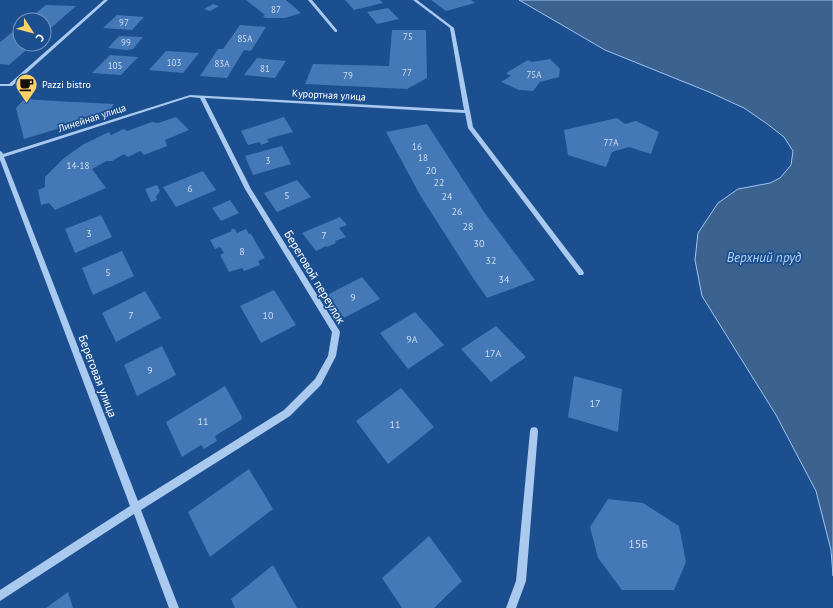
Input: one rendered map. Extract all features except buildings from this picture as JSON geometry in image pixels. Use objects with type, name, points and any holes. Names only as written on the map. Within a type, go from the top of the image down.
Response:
[{"type":"street","points":[[0,85],[10,85],[106,0]]},
{"type":"street","points":[[310,0],[336,31]]},
{"type":"street","points":[[416,0],[452,28],[470,128],[581,273]]},
{"type":"street","name":"Курортная улица","points":[[190,96],[467,112]]},
{"type":"street","name":"Линейная улица","points":[[1,156],[190,96]]},
{"type":"street","name":"Береговой переулок","points":[[0,596],[135,508],[287,413],[318,382],[332,356],[336,332],[248,190],[201,96]]},
{"type":"street","name":"Береговая улица","points":[[1,156],[174,608]]},
{"type":"street","points":[[510,608],[520,581],[534,431]]},
{"type":"water","name":"Верхний пруд","points":[[519,0],[833,0],[833,576],[831,550],[816,491],[776,415],[702,296],[695,260],[698,233],[718,203],[738,189],[770,183],[780,178],[791,165],[793,151],[784,137],[744,108],[709,92],[605,50]]},
{"type":"place","name":"Pazzi bistro","points":[[27,104]]}]
